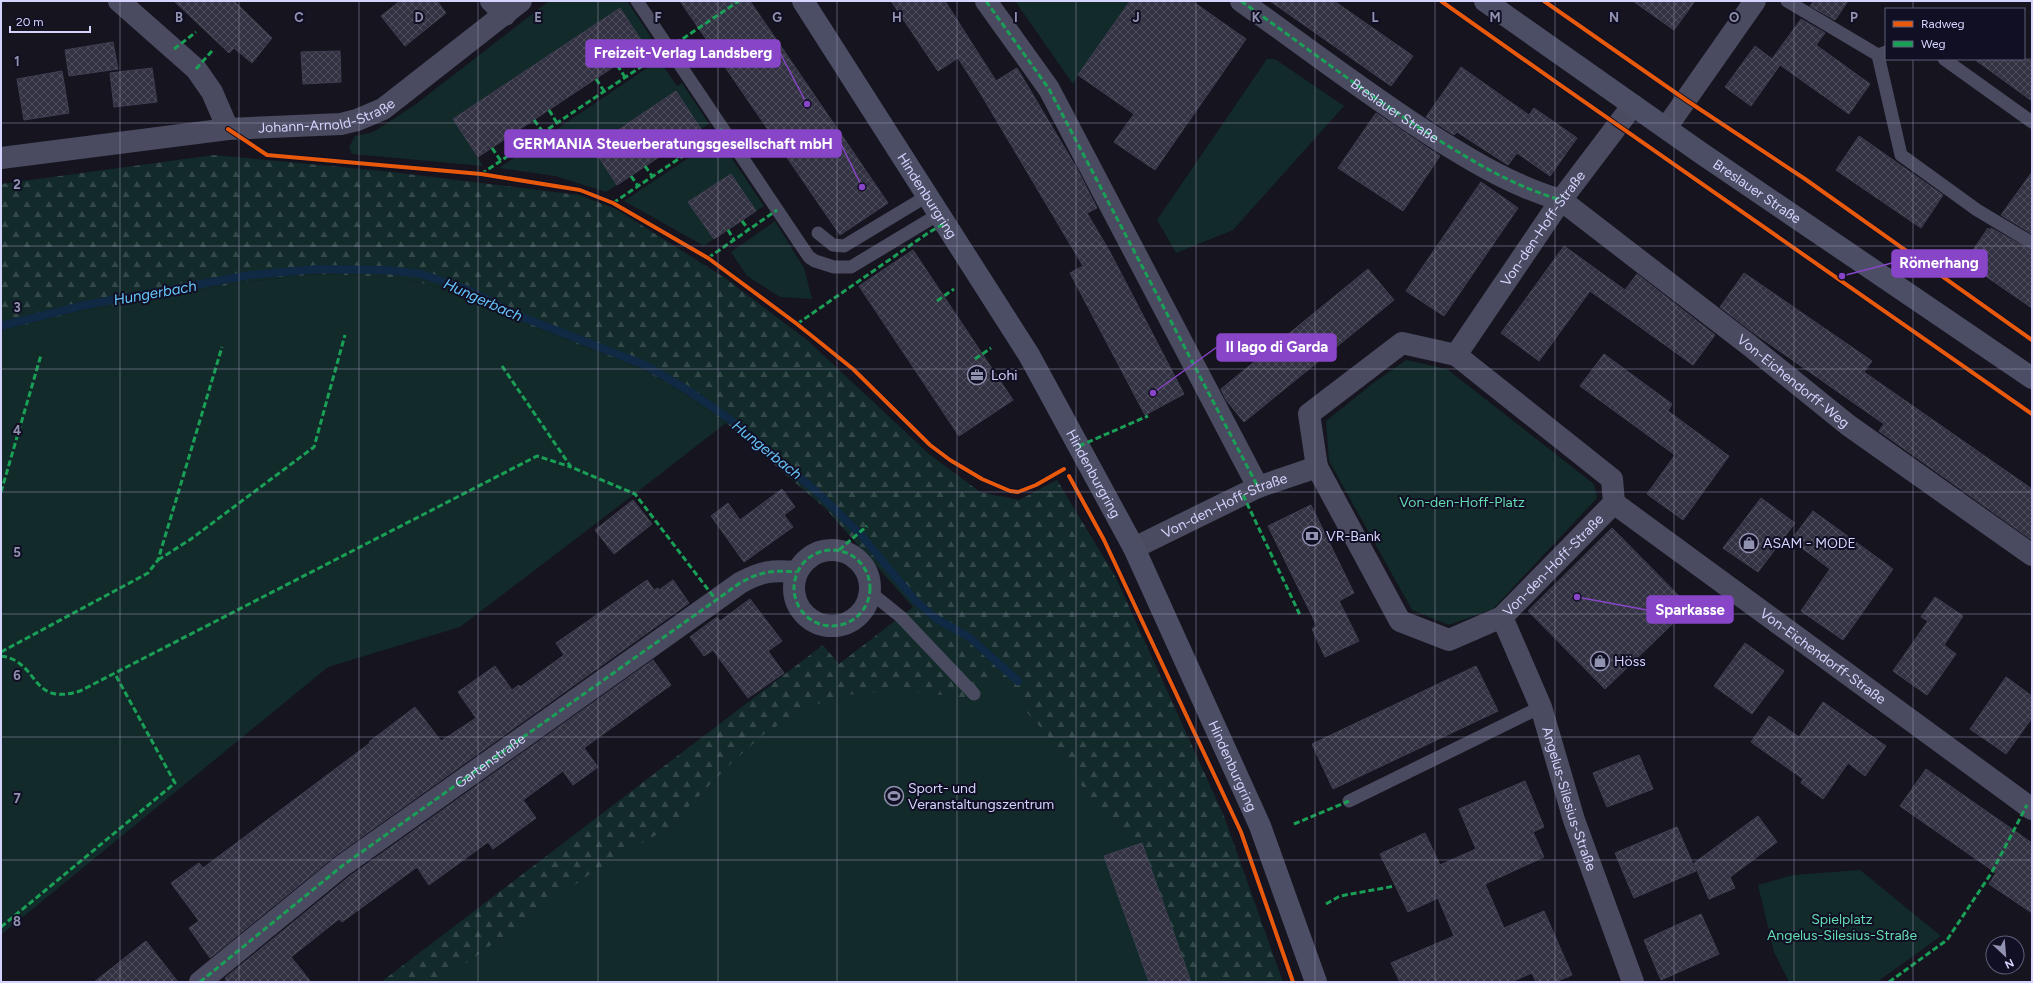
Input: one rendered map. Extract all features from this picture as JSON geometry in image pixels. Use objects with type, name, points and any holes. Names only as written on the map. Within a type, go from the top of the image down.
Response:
[{"type":"main road","name":"Hindenburgring","points":[[802,1],[1029,355],[1134,548],[1260,826],[1316,982]]},
{"type":"main road","name":"Breslauer Straße","points":[[1485,1],[1666,128],[2032,378]]},
{"type":"street","points":[[120,1],[196,69],[212,92],[228,129]]},
{"type":"street","name":"Johann-Arnold-Straße","points":[[1,158],[228,129],[341,124],[357,120],[383,109],[498,8],[521,1]]},
{"type":"street","points":[[986,1],[1049,89],[1258,487]]},
{"type":"street","name":"Breslauer Straße","points":[[1241,1],[1403,117],[1478,164],[1531,191],[1561,200]]},
{"type":"street","points":[[1666,128],[1755,1]]},
{"type":"street","name":"Von-den-Hoff-Straße","points":[[1456,355],[1561,200],[1634,105]]},
{"type":"street","name":"Von-Eichendorff-Weg","points":[[1561,200],[1749,345],[1848,424],[2032,555]]},
{"type":"street","name":"Von-den-Hoff-Straße","points":[[1402,343],[1456,355],[1612,479],[1614,503],[1502,617],[1449,640],[1400,621],[1317,467],[1309,414],[1402,343]]},
{"type":"street","name":"Von-den-Hoff-Straße","points":[[1134,548],[1258,487],[1317,467]]},
{"type":"street","name":"Von-Eichendorff-Straße","points":[[1614,503],[2032,809]]},
{"type":"street","points":[[826,550],[839,550],[850,554],[859,561],[865,570],[869,581],[870,592],[866,605],[858,615],[847,623],[835,626],[821,624],[810,619],[800,610],[794,598],[793,585],[796,572],[803,562],[814,554],[826,550]]},
{"type":"street","name":"Gartenstraße","points":[[200,982],[342,866],[740,583],[756,574],[772,570],[796,572]]},
{"type":"street","name":"Angelus-Silesius-Straße","points":[[1502,617],[1541,707],[1574,820],[1633,982]]},
{"type":"lane","points":[[637,1],[809,257],[815,261],[834,267],[851,267],[939,214]]},
{"type":"lane","points":[[1786,1],[1882,54],[1902,155],[1977,210],[2032,243]]},
{"type":"lane","points":[[1945,60],[2032,122]]},
{"type":"lane","points":[[818,233],[833,245],[844,246],[927,196]]},
{"type":"lane","points":[[870,592],[901,617],[974,694]]},
{"type":"lane","points":[[1349,801],[1541,707]]},
{"type":"green space","points":[[549,1],[627,1],[653,40],[645,46],[620,8],[453,119],[483,166],[352,154],[349,147],[355,136],[370,133],[378,129],[416,104]]},
{"type":"green space","points":[[1015,1],[1130,1],[1073,84]]},
{"type":"green space","points":[[1267,59],[1275,59],[1344,106],[1233,230],[1176,253],[1157,220]]},
{"type":"green space","points":[[659,60],[677,86],[682,83],[709,124],[701,129],[676,91],[592,147],[617,185],[606,192],[555,176],[499,168]]},
{"type":"green space","points":[[718,138],[764,206],[756,211],[731,174],[689,202],[714,239],[704,246],[624,201]]},
{"type":"green space","points":[[214,155],[392,172],[579,195],[616,209],[725,278],[807,340],[929,454],[980,492],[1019,500],[1057,480],[1115,576],[1224,816],[1283,982],[1191,982],[1142,843],[1096,807],[1049,737],[991,672],[976,699],[900,690],[845,695],[808,707],[765,733],[727,767],[668,828],[594,871],[440,982],[381,982],[823,645],[839,664],[913,607],[826,509],[726,423],[682,392],[644,370],[510,318],[469,296],[435,286],[391,277],[316,274],[247,282],[155,297],[122,305],[84,310],[1,331],[1,184]]},
{"type":"green space","points":[[775,221],[804,268],[812,299],[780,297],[747,276],[731,252]]},
{"type":"green space","points":[[316,274],[391,277],[435,286],[469,296],[510,318],[644,370],[682,392],[726,423],[460,627],[328,667],[1,935],[1,331],[84,310],[122,305],[155,297],[247,282]]},
{"type":"green space","name":"Von-den-Hoff-Platz","points":[[1406,360],[1447,369],[1594,484],[1597,498],[1493,609],[1449,625],[1412,610],[1329,461],[1326,421],[1372,384]]},
{"type":"green space","name":"Sport- und Veranstaltungszentrum","points":[[937,603],[1154,822],[1209,982],[419,982]]},
{"type":"green space","name":"Spielplatz Angelus-Silesius-Straße","points":[[1860,870],[1941,936],[1877,982],[1789,982],[1774,952],[1758,885],[1793,875]]},
{"type":"building","points":[[174,1],[234,1],[272,38],[252,63],[234,48],[229,53]]},
{"type":"building","points":[[400,1],[437,1],[446,13],[405,46],[381,16]]},
{"type":"building","points":[[680,1],[750,1],[888,203],[840,235]]},
{"type":"building","points":[[891,1],[945,1],[996,81],[1017,68],[1076,167],[1097,208],[1087,213],[1110,252],[1184,394],[1145,415],[1070,273],[1083,266],[979,91],[958,58],[938,71]]},
{"type":"building","points":[[1130,1],[1192,1],[1246,39],[1155,170],[1114,142],[1134,114],[1078,75]]},
{"type":"building","points":[[1270,1],[1334,1],[1413,56],[1391,86]]},
{"type":"building","points":[[1633,1],[1695,1],[1674,30]]},
{"type":"building","points":[[1814,1],[1848,1],[1835,20],[1810,6]]},
{"type":"building","points":[[620,8],[645,46],[478,157],[453,119]]},
{"type":"building","points":[[1801,19],[1825,33],[1816,45],[1870,84],[1849,114],[1776,62],[1780,65],[1751,106],[1725,87],[1755,46],[1772,59]]},
{"type":"building","points":[[113,42],[118,69],[69,76],[65,50]]},
{"type":"building","points":[[340,51],[341,82],[303,84],[301,52]]},
{"type":"building","points":[[2032,59],[2032,101],[1975,60]]},
{"type":"building","points":[[1461,67],[1529,115],[1534,108],[1577,138],[1550,176],[1517,153],[1508,165],[1457,132],[1454,135],[1426,117]]},
{"type":"building","points":[[152,68],[157,102],[114,107],[110,73]]},
{"type":"building","points":[[62,71],[69,113],[24,120],[17,79]]},
{"type":"building","points":[[676,91],[701,129],[617,185],[596,153],[596,145]]},
{"type":"building","points":[[1376,113],[1440,156],[1403,211],[1338,168]]},
{"type":"building","points":[[1859,136],[1943,195],[1921,228],[1836,170]]},
{"type":"building","points":[[2032,172],[2032,234],[2001,215]]},
{"type":"building","points":[[731,174],[756,211],[714,239],[688,202]]},
{"type":"building","points":[[1481,182],[1518,208],[1444,316],[1406,291]]},
{"type":"building","points":[[1988,228],[1990,230],[1991,228],[2032,251],[2032,308],[1965,262]]},
{"type":"building","points":[[1564,246],[1625,290],[1637,274],[1715,335],[1693,365],[1590,291],[1539,361],[1501,333]]},
{"type":"building","points":[[913,250],[1013,400],[959,436],[859,286]]},
{"type":"building","points":[[1368,269],[1394,300],[1244,422],[1226,400],[1221,389]]},
{"type":"building","points":[[1744,273],[1872,361],[1864,372],[2032,489],[2032,540],[1879,431],[1884,424],[1751,331],[1720,307]]},
{"type":"building","points":[[1604,354],[1672,404],[1668,411],[1729,456],[1683,520],[1647,494],[1675,455],[1580,386]]},
{"type":"building","points":[[782,489],[795,507],[784,515],[793,527],[744,562],[711,516],[728,503],[740,520]]},
{"type":"building","points":[[1761,498],[1795,523],[1758,572],[1723,548]]},
{"type":"building","points":[[633,500],[652,524],[614,554],[595,530]]},
{"type":"building","points":[[1311,505],[1354,593],[1339,601],[1359,641],[1325,657],[1312,629],[1317,626],[1268,526]]},
{"type":"building","points":[[1813,511],[1893,569],[1843,640],[1801,611],[1830,569],[1791,540]]},
{"type":"building","points":[[1612,528],[1690,607],[1605,689],[1528,611]]},
{"type":"building","points":[[647,580],[654,590],[658,588],[659,590],[673,580],[689,603],[335,856],[210,958],[189,928],[199,921],[171,883],[199,863],[203,868],[370,743],[369,742],[415,707],[441,741],[476,718],[458,692],[495,666],[512,690],[519,685],[520,687],[564,655],[556,643]]},
{"type":"building","points":[[1935,597],[1963,616],[1944,645],[1956,654],[1927,695],[1893,671],[1928,621],[1921,617]]},
{"type":"building","points":[[750,599],[782,641],[768,651],[784,673],[748,698],[713,650],[704,656],[690,637],[717,617],[720,621]]},
{"type":"building","points":[[1745,643],[1784,671],[1752,714],[1714,686]]},
{"type":"building","points":[[653,660],[671,685],[584,748],[598,767],[573,785],[563,771],[523,800],[536,818],[493,849],[488,842],[429,885],[417,867],[342,922],[339,919],[291,957],[311,982],[227,982],[225,978],[350,876]]},
{"type":"building","points":[[1476,666],[1498,711],[1333,789],[1312,744]]},
{"type":"building","points":[[2006,677],[2032,696],[2032,718],[2006,754],[1970,729]]},
{"type":"building","points":[[1823,702],[1886,746],[1865,776],[1848,763],[1823,799],[1801,783],[1803,779],[1751,742],[1769,716],[1799,737]]},
{"type":"building","points":[[1639,755],[1653,789],[1607,807],[1593,773]]},
{"type":"building","points":[[1926,769],[2032,843],[2032,913],[1989,884],[1996,873],[1900,806]]},
{"type":"building","points":[[1525,781],[1544,827],[1533,832],[1544,857],[1485,884],[1504,928],[1544,911],[1572,975],[1555,982],[1536,982],[1532,973],[1511,982],[1400,982],[1391,963],[1454,936],[1438,898],[1408,912],[1380,854],[1425,833],[1440,865],[1476,849],[1459,809]]},
{"type":"building","points":[[1758,816],[1777,842],[1730,877],[1735,888],[1709,899],[1694,863]]},
{"type":"building","points":[[1677,827],[1696,871],[1634,898],[1615,853]]},
{"type":"building","points":[[1142,843],[1191,982],[1149,982],[1104,856]]},
{"type":"building","points":[[1701,914],[1719,954],[1661,980],[1644,940]]},
{"type":"building","points":[[146,941],[178,982],[94,982]]},
{"type":"waterway","name":"Hungerbach","points":[[1,326],[85,305],[250,275],[317,269],[387,270],[421,274],[469,290],[517,315],[645,365],[686,389],[731,420],[815,490],[857,531]]},
{"type":"waterway","name":"Hungerbach","points":[[861,535],[915,600],[935,618],[969,637],[1018,681]]},
{"type":"marked path","points":[[481,174],[739,1]]},
{"type":"marked path","points":[[986,1],[1049,89],[1258,487]]},
{"type":"marked path","points":[[1241,1],[1362,89],[1437,139],[1513,182],[1544,195],[1561,200]]},
{"type":"marked path","points":[[174,49],[196,32]]},
{"type":"marked path","points":[[196,69],[212,51]]},
{"type":"marked path","points":[[631,55],[640,67]]},
{"type":"marked path","points":[[617,65],[625,77]]},
{"type":"marked path","points":[[596,79],[604,91]]},
{"type":"marked path","points":[[549,110],[557,123]]},
{"type":"marked path","points":[[534,120],[543,132]]},
{"type":"marked path","points":[[613,203],[723,129]]},
{"type":"marked path","points":[[507,138],[515,150]]},
{"type":"marked path","points":[[687,138],[694,149]]},
{"type":"marked path","points":[[492,148],[501,161]]},
{"type":"marked path","points":[[672,148],[679,158]]},
{"type":"marked path","points":[[645,166],[652,176]]},
{"type":"marked path","points":[[631,176],[638,186]]},
{"type":"marked path","points":[[708,258],[777,210]]},
{"type":"marked path","points":[[742,221],[749,230]]},
{"type":"marked path","points":[[797,324],[928,233],[945,223]]},
{"type":"marked path","points":[[728,230],[734,240]]},
{"type":"marked path","points":[[937,301],[954,289]]},
{"type":"marked path","points":[[158,560],[191,539],[314,447],[345,335]]},
{"type":"marked path","points":[[1,652],[148,573],[158,560],[222,347]]},
{"type":"marked path","points":[[975,359],[991,348]]},
{"type":"marked path","points":[[1,492],[41,355]]},
{"type":"marked path","points":[[502,366],[571,467],[635,494],[716,600]]},
{"type":"marked path","points":[[1079,446],[1148,416]]},
{"type":"marked path","points":[[1,656],[14,660],[23,666],[43,688],[52,693],[64,694],[80,691],[537,456],[571,467]]},
{"type":"marked path","points":[[1243,495],[1300,615]]},
{"type":"marked path","points":[[839,550],[867,526]]},
{"type":"marked path","points":[[832,550],[847,553],[859,561],[867,573],[870,588],[867,603],[859,615],[847,623],[832,626],[817,623],[805,615],[797,603],[794,588],[797,573],[805,561],[817,553],[832,550]]},
{"type":"marked path","points":[[200,982],[342,866],[740,583],[767,572],[796,572]]},
{"type":"marked path","points":[[1,927],[175,783],[115,674]]},
{"type":"marked path","points":[[1294,824],[1349,801]]},
{"type":"marked path","points":[[1889,982],[1947,940],[1992,872],[2027,805]]},
{"type":"marked path","points":[[1326,904],[1340,896],[1395,886]]},
{"type":"cycle path","points":[[1441,1],[2032,414]]},
{"type":"cycle path","points":[[1544,1],[1686,100],[1805,179],[2032,340]]},
{"type":"cycle path","points":[[228,129],[267,155],[481,174],[580,190],[613,203],[708,258],[797,324],[853,369],[930,445],[950,460],[982,479],[1010,491],[1018,492],[1036,485],[1064,469]]},
{"type":"cycle path","points":[[1069,476],[1104,540],[1241,832],[1293,982]]},
{"type":"place","name":"Freizeit-Verlag Landsberg","points":[[807,104]]},
{"type":"place","name":"GERMANIA Steuerberatungsgesellschaft mbH","points":[[862,187]]},
{"type":"place","name":"Römerhang","points":[[1842,276]]},
{"type":"place","name":"Lohi","points":[[977,375]]},
{"type":"place","name":"Il lago di Garda","points":[[1153,393]]},
{"type":"place","name":"VR-Bank","points":[[1312,536]]},
{"type":"place","name":"ASAM - MODE","points":[[1749,543]]},
{"type":"place","name":"Sparkasse","points":[[1577,597]]},
{"type":"place","name":"Höss","points":[[1600,661]]},
{"type":"place","name":"Sport- und Veranstaltungszentrum","points":[[894,796]]}]
